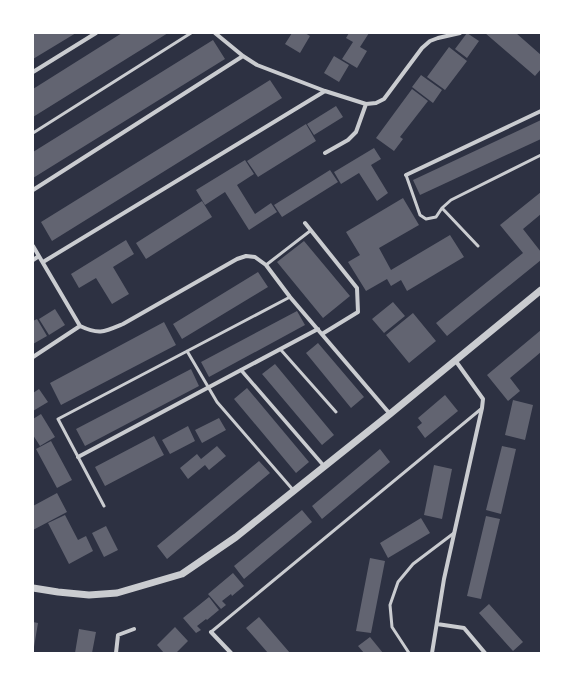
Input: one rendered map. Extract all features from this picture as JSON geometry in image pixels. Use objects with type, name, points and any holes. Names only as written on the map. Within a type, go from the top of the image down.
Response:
[{"type":"street","points":[[33,72],[96,33]]},
{"type":"street","points":[[215,33],[243,56],[257,65],[325,91],[366,104],[376,103],[384,99],[422,48],[430,41],[460,33]]},
{"type":"street","points":[[33,190],[243,56]]},
{"type":"street","points":[[43,262],[325,91]]},
{"type":"street","points":[[325,153],[348,140],[356,132],[366,104]]},
{"type":"street","points":[[406,175],[541,111]]},
{"type":"street","points":[[305,223],[356,288],[358,312],[322,334]]},
{"type":"street","points":[[33,246],[80,326],[92,331],[109,330],[123,324],[237,259],[246,256],[255,257],[266,265],[290,297],[390,414]]},
{"type":"street","points":[[33,260],[39,256]]},
{"type":"street","points":[[33,588],[89,595],[117,593],[182,574],[236,537],[390,414],[541,290]]},
{"type":"street","points":[[33,357],[80,326]]},
{"type":"street","points":[[78,457],[318,329]]},
{"type":"street","points":[[432,653],[444,579],[483,399],[455,360]]},
{"type":"street","points":[[241,370],[324,466]]},
{"type":"street","points":[[437,624],[464,628],[485,653]]},
{"type":"street","points":[[116,653],[118,635],[134,629]]},
{"type":"street","points":[[211,632],[231,653]]},
{"type":"lane","points":[[33,133],[191,33]]},
{"type":"lane","points":[[406,175],[420,215],[426,219],[436,217],[442,208],[451,200],[541,154]]},
{"type":"lane","points":[[442,208],[478,246]]},
{"type":"lane","points":[[266,265],[310,230]]},
{"type":"lane","points":[[104,506],[58,419],[290,297]]},
{"type":"lane","points":[[281,350],[336,412]]},
{"type":"lane","points":[[188,351],[217,402],[294,491]]},
{"type":"lane","points":[[211,632],[482,408]]},
{"type":"lane","points":[[409,653],[392,627],[390,605],[398,582],[413,564],[455,532]]},
{"type":"building","points":[[33,33],[76,33],[33,59]]},
{"type":"building","points":[[122,33],[168,33],[33,117],[33,89]]},
{"type":"building","points":[[292,33],[305,33],[310,36],[300,53],[285,44]]},
{"type":"building","points":[[349,33],[369,33],[360,47],[367,51],[357,68],[342,59],[353,42],[346,38]]},
{"type":"building","points":[[467,33],[479,41],[467,58],[455,49]]},
{"type":"building","points":[[485,33],[516,33],[541,55],[541,69],[535,76]]},
{"type":"building","points":[[213,40],[225,59],[33,178],[33,152]]},
{"type":"building","points":[[449,47],[467,61],[445,90],[427,77]]},
{"type":"building","points":[[334,56],[349,65],[339,82],[324,73]]},
{"type":"building","points":[[421,75],[442,90],[433,103],[412,87]]},
{"type":"building","points":[[270,80],[282,98],[52,241],[41,222]]},
{"type":"building","points":[[412,89],[428,101],[400,137],[403,139],[394,151],[376,138]]},
{"type":"building","points":[[336,106],[343,117],[314,135],[307,124]]},
{"type":"building","points":[[541,120],[541,139],[420,195],[413,180]]},
{"type":"building","points":[[306,124],[316,141],[258,177],[247,161]]},
{"type":"building","points":[[374,148],[381,159],[371,165],[388,193],[377,201],[359,173],[341,184],[334,172]]},
{"type":"building","points":[[245,160],[254,174],[237,185],[255,214],[271,203],[277,212],[249,230],[225,192],[205,205],[196,190]]},
{"type":"building","points":[[330,170],[338,182],[282,217],[274,205]]},
{"type":"building","points":[[541,192],[541,214],[523,229],[541,252],[541,260],[447,336],[436,323],[523,253],[500,225]]},
{"type":"building","points":[[403,198],[419,225],[379,248],[391,270],[450,235],[464,257],[407,291],[401,280],[391,286],[387,279],[366,291],[348,262],[360,255],[346,232]]},
{"type":"building","points":[[202,201],[212,217],[146,259],[136,243]]},
{"type":"building","points":[[126,240],[134,254],[113,267],[129,294],[112,304],[96,278],[79,288],[71,274]]},
{"type":"building","points":[[304,241],[350,296],[323,318],[277,262]]},
{"type":"building","points":[[258,272],[268,287],[182,339],[173,324]]},
{"type":"building","points":[[393,302],[405,316],[384,333],[372,319]]},
{"type":"building","points":[[55,309],[65,325],[49,335],[39,319]]},
{"type":"building","points":[[297,311],[305,325],[209,377],[201,362]]},
{"type":"building","points":[[413,313],[436,341],[409,363],[386,335]]},
{"type":"building","points":[[37,319],[47,336],[33,344],[33,321]]},
{"type":"building","points":[[164,322],[176,345],[61,405],[50,383]]},
{"type":"building","points":[[541,330],[541,352],[510,378],[520,391],[508,401],[487,375]]},
{"type":"building","points":[[318,343],[364,397],[351,408],[306,353]]},
{"type":"building","points":[[275,364],[334,435],[322,445],[262,374]]},
{"type":"building","points":[[191,369],[199,386],[85,446],[76,429]]},
{"type":"building","points":[[247,388],[309,462],[296,473],[234,399]]},
{"type":"building","points":[[39,389],[48,402],[33,411],[33,393]]},
{"type":"building","points":[[445,395],[458,411],[425,438],[417,427],[422,423],[418,418]]},
{"type":"building","points":[[513,400],[533,405],[525,440],[505,435]]},
{"type":"building","points":[[41,414],[55,437],[40,446],[33,435],[33,419]]},
{"type":"building","points":[[219,418],[226,430],[202,443],[195,430]]},
{"type":"building","points":[[188,426],[195,441],[170,454],[162,440]]},
{"type":"building","points":[[154,436],[164,455],[105,486],[95,467]]},
{"type":"building","points":[[51,441],[72,480],[57,488],[36,449]]},
{"type":"building","points":[[217,446],[226,456],[209,470],[205,465],[188,479],[180,468],[197,454],[201,459]]},
{"type":"building","points":[[502,446],[516,449],[501,514],[486,510]]},
{"type":"building","points":[[380,449],[390,462],[322,519],[312,506]]},
{"type":"building","points":[[259,461],[270,473],[167,559],[157,546]]},
{"type":"building","points":[[434,465],[452,469],[442,519],[424,515]]},
{"type":"building","points":[[57,493],[67,512],[33,530],[33,506]]},
{"type":"building","points":[[302,510],[312,522],[244,579],[234,566]]},
{"type":"building","points":[[65,515],[78,540],[86,536],[93,551],[69,564],[48,523]]},
{"type":"building","points":[[486,516],[500,519],[481,599],[467,596]]},
{"type":"building","points":[[421,518],[430,533],[388,558],[380,543]]},
{"type":"building","points":[[106,526],[118,550],[104,557],[92,533]]},
{"type":"building","points":[[370,558],[385,561],[371,633],[356,631]]},
{"type":"building","points":[[233,573],[244,586],[232,596],[231,594],[222,601],[226,605],[221,609],[208,594]]},
{"type":"building","points":[[209,597],[219,610],[197,626],[201,630],[196,633],[183,618]]},
{"type":"building","points":[[489,604],[523,642],[513,651],[479,613]]},
{"type":"building","points":[[259,617],[290,653],[268,653],[246,628]]},
{"type":"building","points":[[33,622],[38,623],[34,647],[33,647]]},
{"type":"building","points":[[175,627],[188,641],[176,653],[164,653],[157,645]]},
{"type":"building","points":[[79,629],[96,632],[92,653],[75,653]]},
{"type":"building","points":[[370,637],[383,653],[364,653],[358,646]]}]
